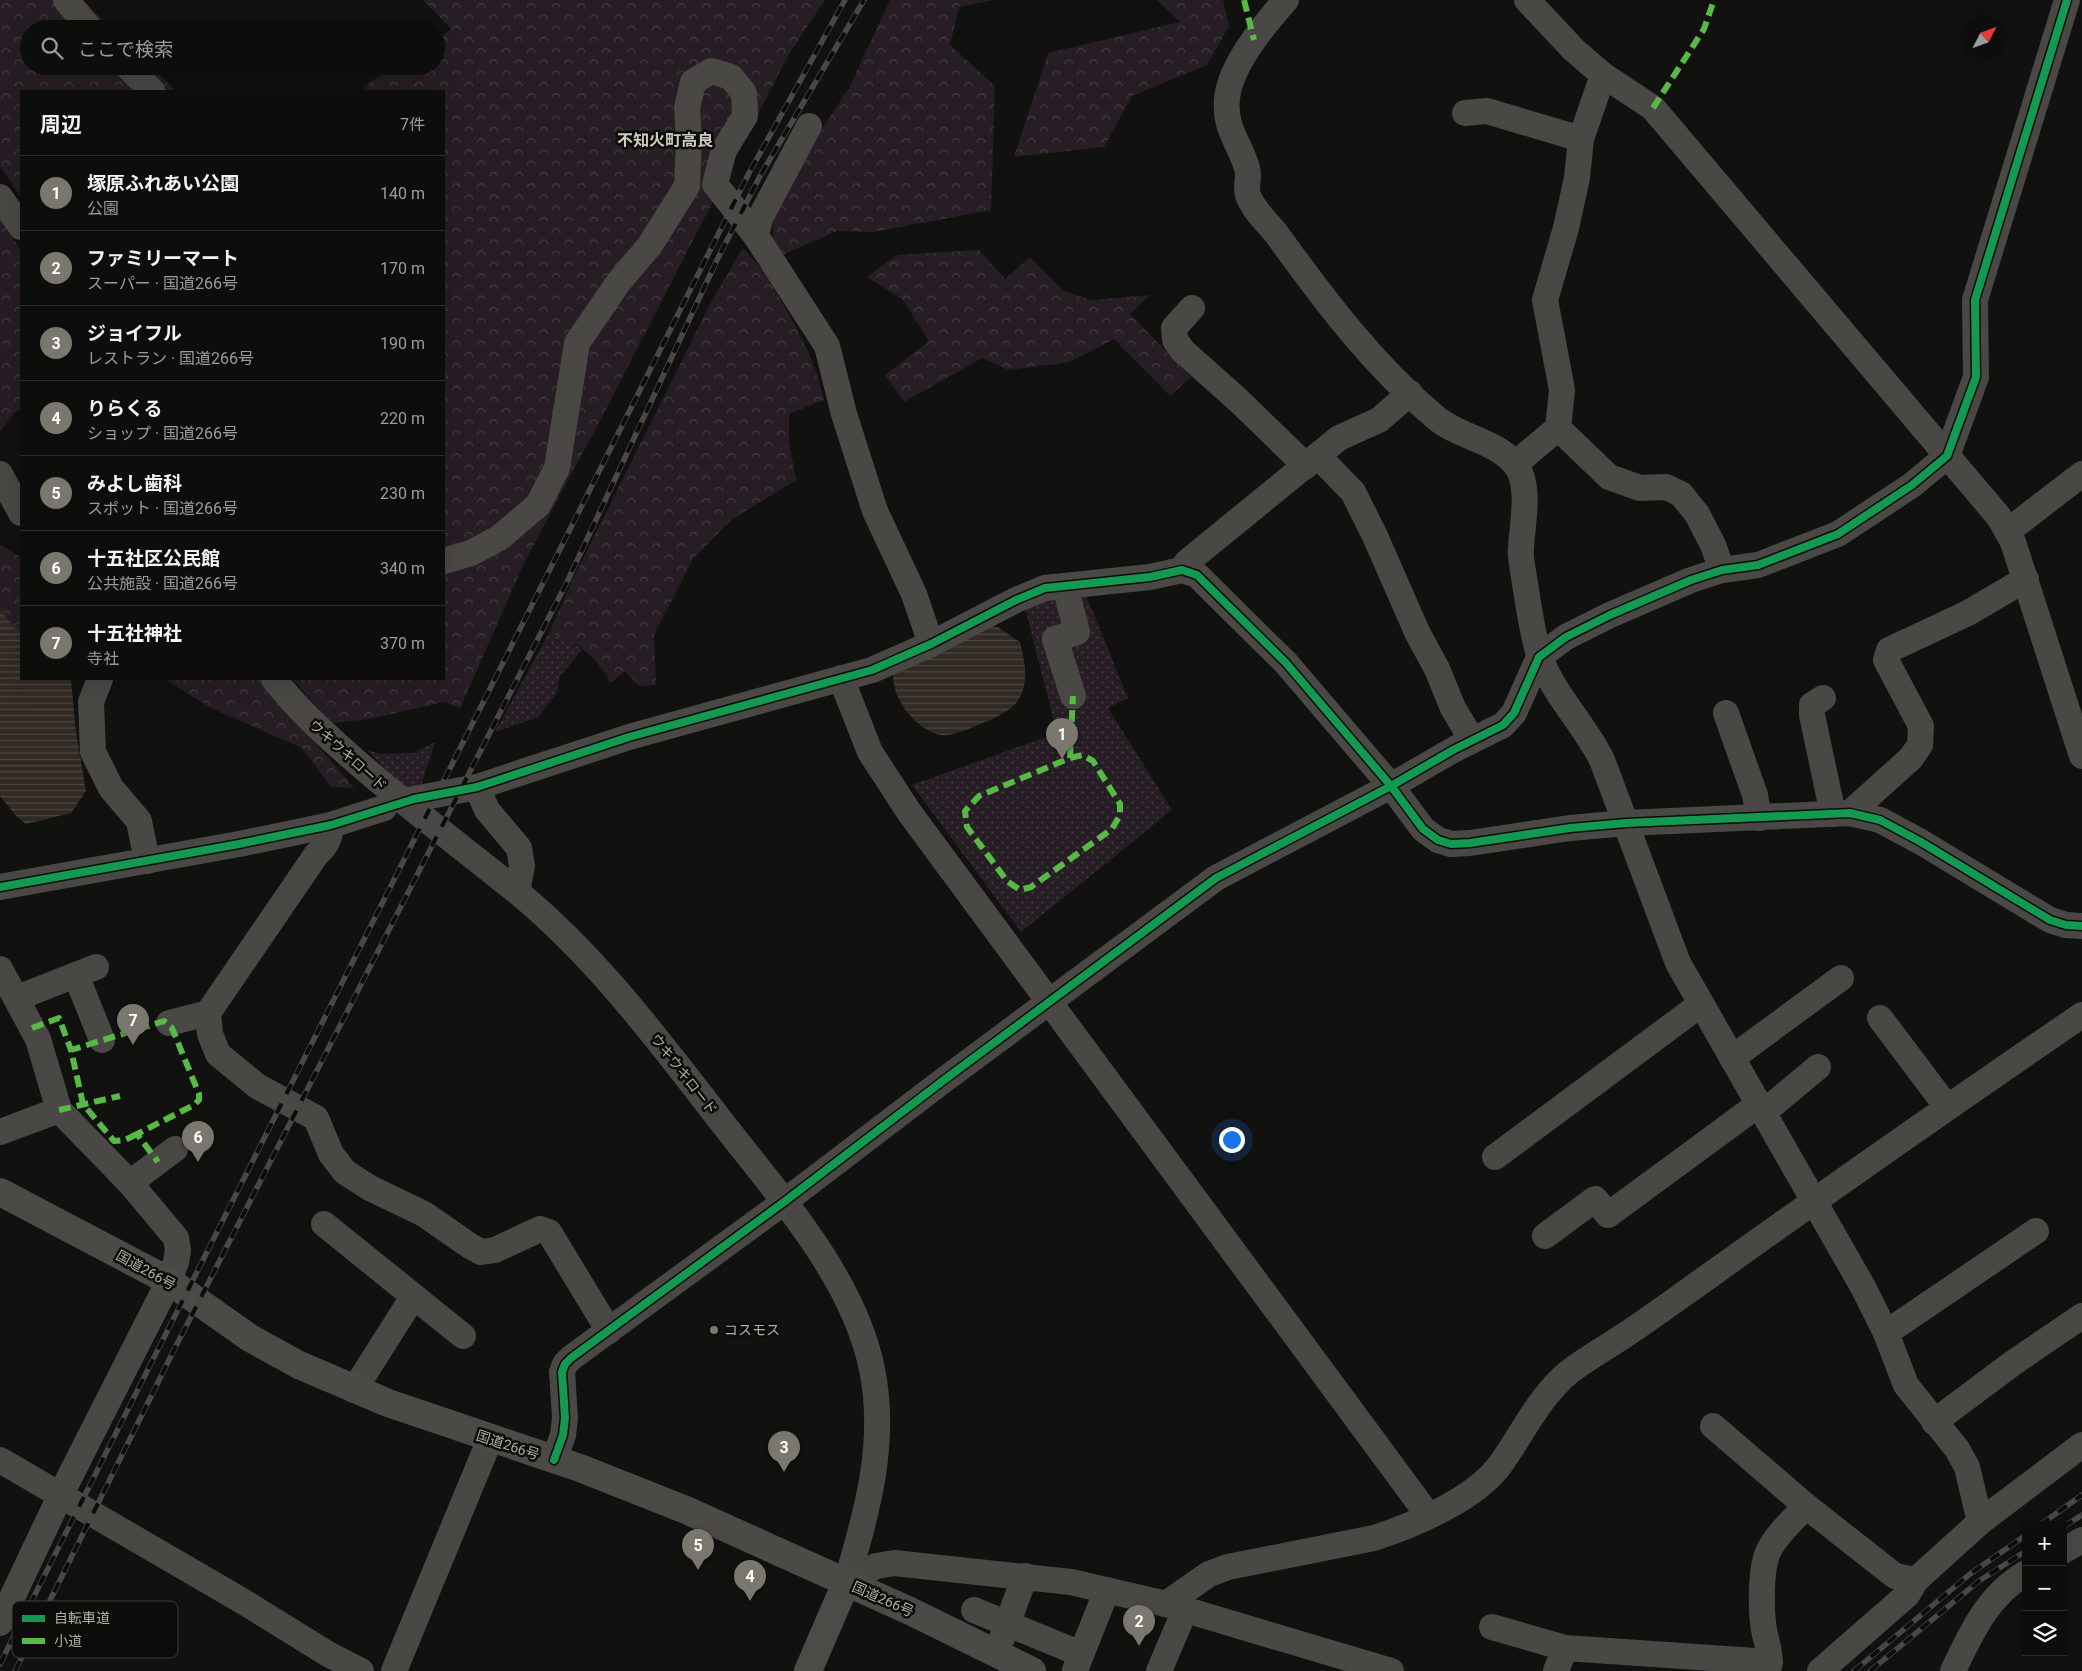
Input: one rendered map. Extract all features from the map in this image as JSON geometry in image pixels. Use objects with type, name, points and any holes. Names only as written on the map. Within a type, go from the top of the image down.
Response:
[{"type":"highway","name":"国道266号","points":[[0,1192],[169,1281],[250,1338],[299,1365],[354,1390],[554,1460],[686,1510],[996,1652],[1026,1670]]},
{"type":"main road","points":[[808,1671],[846,1583]]},
{"type":"street","points":[[66,0],[83,20]]},
{"type":"street","points":[[1286,0],[1254,40],[1233,77],[1227,98],[1228,122],[1231,135],[1248,169],[1248,195],[1358,341],[1381,368],[1435,418],[1456,432],[1498,451],[1515,464],[1524,486],[1525,504],[1521,551],[1540,657],[1572,716],[1595,746],[1626,823],[1670,946],[1701,1004],[1863,1287],[1886,1333],[1906,1385],[1957,1449],[1966,1467],[1980,1522]]},
{"type":"street","points":[[1527,0],[1574,50],[1602,75],[1653,108],[1981,494],[2008,531],[2026,579],[2082,756]]},
{"type":"street","points":[[554,1460],[563,1435],[565,1418],[562,1372],[565,1364],[1216,878],[1503,725],[1514,713],[1540,657],[1566,637],[1610,614],[1691,580],[1722,570],[1758,565],[1838,534],[1912,485],[1947,456],[1976,377],[1975,300],[2067,0]]},
{"type":"street","points":[[445,561],[471,553],[499,538],[538,505],[557,468],[577,343],[618,283],[650,245],[687,186],[689,138],[686,108],[693,82],[711,71],[731,78],[744,93],[745,116],[724,150],[715,184],[756,236],[826,346],[844,414],[875,511],[914,594],[931,644]]},
{"type":"street","points":[[136,75],[151,90]]},
{"type":"street","points":[[1515,464],[1558,428],[1562,390],[1544,300],[1568,220],[1576,178],[1580,139],[1602,75]]},
{"type":"street","points":[[1465,113],[1487,111],[1580,139]]},
{"type":"street","points":[[756,236],[764,211],[791,156],[809,126]]},
{"type":"street","points":[[0,197],[20,226]]},
{"type":"street","points":[[1192,308],[1174,328],[1175,340],[1184,351],[1238,400],[1353,492],[1375,536],[1416,632],[1437,669],[1453,708],[1472,740]]},
{"type":"street","points":[[1182,570],[1187,562],[1339,438],[1379,420],[1410,393]]},
{"type":"street","points":[[1558,428],[1609,477],[1640,488],[1666,487],[1681,494],[1698,514],[1714,546],[1722,570]]},
{"type":"street","points":[[0,474],[20,512]]},
{"type":"street","points":[[2008,531],[2082,474]]},
{"type":"street","points":[[414,799],[477,787],[629,737],[872,670],[931,644],[1016,600],[1045,588],[1150,577],[1182,570],[1197,575],[1286,662],[1391,786],[1423,829],[1438,840],[1451,844],[1626,823],[1842,814],[1880,820],[1921,842],[2050,920],[2066,925],[2082,926]]},
{"type":"street","points":[[1842,814],[1911,758],[1920,745],[1921,726],[1886,660],[1889,650],[1968,613],[2026,579]]},
{"type":"street","points":[[1065,586],[1077,632],[1055,639],[1073,696]]},
{"type":"street","points":[[841,678],[874,759],[909,812],[1428,1515]]},
{"type":"street","points":[[100,680],[91,702],[93,752],[111,788],[139,821],[147,861]]},
{"type":"street","name":"ウキウキロード","points":[[275,680],[289,699],[312,722],[385,788],[517,891],[571,940],[636,1012],[784,1202],[825,1259],[859,1324],[872,1369],[877,1409],[877,1451],[868,1510],[846,1583]]},
{"type":"street","points":[[1823,698],[1812,705],[1812,715],[1842,814]]},
{"type":"street","points":[[1726,713],[1754,795],[1759,818]]},
{"type":"street","points":[[477,787],[487,810],[519,848],[522,866],[517,891]]},
{"type":"street","points":[[0,887],[147,861],[331,825],[384,808]]},
{"type":"street","points":[[331,825],[330,837],[326,846],[316,855],[208,1013],[210,1034],[218,1054],[257,1086],[316,1118],[331,1154],[345,1172],[370,1188],[424,1214],[481,1252],[495,1250],[540,1229],[549,1232],[609,1331]]},
{"type":"street","points":[[0,969],[38,1039],[59,1110],[135,1179],[158,1216],[176,1238],[178,1250],[169,1281],[61,1494],[0,1622]]},
{"type":"street","points":[[17,998],[86,971],[102,1040]]},
{"type":"street","points":[[1732,1058],[1841,978]]},
{"type":"street","points":[[1495,1157],[1701,1004]]},
{"type":"street","points":[[169,1023],[208,1013]]},
{"type":"street","points":[[1159,1671],[1176,1607],[1209,1574],[1228,1567],[1374,1538],[1428,1515],[1468,1494],[1484,1482],[1499,1466],[1551,1388],[1571,1371],[1645,1321],[1947,1107],[2082,1016]]},
{"type":"street","points":[[1880,1018],[1947,1107]]},
{"type":"street","points":[[1545,1236],[1595,1199],[1608,1215],[1818,1067]]},
{"type":"street","points":[[0,1132],[59,1110]]},
{"type":"street","points":[[135,1179],[175,1149]]},
{"type":"street","points":[[324,1224],[463,1336]]},
{"type":"street","points":[[1886,1333],[2036,1231]]},
{"type":"street","points":[[354,1390],[413,1297]]},
{"type":"street","points":[[1934,1422],[2013,1362],[2082,1316]]},
{"type":"street","points":[[1713,1426],[1806,1506],[1895,1576],[1916,1580]]},
{"type":"street","points":[[394,1671],[490,1439]]},
{"type":"street","points":[[1820,1671],[1907,1595],[1916,1580],[1980,1522],[2082,1445]]},
{"type":"street","points":[[0,1460],[61,1494],[328,1654],[361,1671]]},
{"type":"street","points":[[1492,1627],[1560,1660],[1769,1667],[1769,1645],[1764,1630],[1765,1563],[1769,1549],[1806,1506]]},
{"type":"street","points":[[2067,1549],[2082,1540]]},
{"type":"street","points":[[846,1583],[876,1566],[894,1563],[1025,1576],[1107,1590],[1176,1607],[1391,1671]]},
{"type":"street","points":[[1953,1671],[1980,1618],[1998,1594],[2013,1580],[2022,1575]]},
{"type":"street","points":[[996,1652],[1025,1576]]},
{"type":"street","points":[[976,1605],[1078,1663],[1107,1590]]},
{"type":"green space","points":[[0,0],[83,0],[103,20],[20,20],[20,75],[159,75],[175,90],[20,90],[20,196],[0,166]]},
{"type":"green space","points":[[423,0],[825,0],[789,54],[603,415],[525,561],[460,708],[444,702],[369,719],[332,723],[293,680],[445,680],[445,90],[366,90],[368,84],[382,75],[445,75],[445,33],[451,29],[445,23],[445,20],[442,20]]},
{"type":"green space","points":[[890,0],[994,0],[959,7],[950,45],[995,86],[991,210],[874,232],[837,231],[777,257],[764,272],[807,349],[820,382],[824,400],[789,414],[789,443],[796,480],[731,520],[693,559],[654,635],[656,685],[639,686],[625,671],[611,683],[600,666],[585,651],[568,640],[549,633],[573,579],[712,300],[743,248],[763,271],[773,240],[772,214],[778,196],[849,88]]},
{"type":"green space","points":[[1157,0],[1223,0],[1229,26],[1207,65],[1132,96],[1104,147],[1014,157],[1048,53],[1180,22]]},
{"type":"green space","points":[[0,220],[20,249],[20,410],[15,412],[0,432]]},
{"type":"green space","points":[[979,250],[1005,279],[1030,257],[1064,291],[1091,300],[1150,295],[1130,314],[1191,377],[1170,396],[1114,339],[1070,362],[1009,370],[982,358],[904,402],[885,375],[929,341],[903,300],[867,277],[896,255]]},
{"type":"green space","points":[[0,545],[20,556],[20,633],[0,610]]},
{"type":"green space","points":[[1085,593],[1128,698],[1108,708],[1172,810],[1021,932],[912,785],[1057,733],[1025,608],[1040,600]]},
{"type":"green space","points":[[549,633],[566,637],[582,650],[560,676],[556,694],[538,717],[495,732]]},
{"type":"green space","points":[[166,680],[262,680],[354,788],[331,787],[302,748],[213,709]]},
{"type":"green space","points":[[435,742],[420,789],[408,792],[367,750],[380,754],[414,753]]},
{"type":"shaded area","points":[[0,610],[20,633],[20,680],[71,680],[76,732],[86,791],[71,813],[26,824],[17,817],[0,796]]},
{"type":"shaded area","points":[[986,626],[998,627],[1020,642],[1025,675],[1021,695],[1011,708],[1001,715],[971,728],[948,735],[933,733],[918,723],[900,702],[892,672]]},
{"type":"railway","points":[[32,1601],[749,173],[845,0]]},
{"type":"railway","points":[[50,1601],[176,1346],[568,580],[717,260],[760,176],[864,0]]},
{"type":"railway","points":[[2046,1521],[2082,1495]]},
{"type":"railway","points":[[2067,1524],[2082,1515]]},
{"type":"railway","points":[[1854,1671],[1970,1574],[2022,1538]]},
{"type":"railway","points":[[1870,1671],[1979,1581],[2022,1554]]},
{"type":"railway","points":[[0,1664],[12,1640]]},
{"type":"railway","points":[[15,1671],[21,1658]]},
{"type":"marked path","points":[[1244,0],[1254,40]]},
{"type":"marked path","points":[[1653,108],[1704,29],[1714,0]]},
{"type":"marked path","points":[[1070,758],[1082,755],[1093,761],[1120,804],[1120,815],[1112,829],[1031,887],[1020,890],[1007,881],[967,827],[965,811],[979,796],[1070,758],[1073,696]]},
{"type":"marked path","points":[[32,1028],[59,1018],[71,1050]]},
{"type":"marked path","points":[[137,1134],[125,1140],[114,1141],[83,1104],[71,1050],[164,1021],[172,1028],[199,1094],[199,1100],[194,1105],[137,1134],[158,1162]]},
{"type":"marked path","points":[[59,1110],[120,1096]]},
{"type":"cycle path","points":[[554,1460],[563,1435],[565,1418],[562,1372],[565,1364],[571,1358],[784,1202],[944,1080],[1216,878],[1503,725],[1514,713],[1539,657],[1566,637],[1610,615],[1691,580],[1722,570],[1758,565],[1838,534],[1912,485],[1947,456],[1976,377],[1975,300],[2067,0]]},
{"type":"cycle path","points":[[0,887],[239,844],[331,825],[414,799],[477,787],[629,737],[872,670],[931,644],[1016,600],[1045,588],[1150,577],[1182,570],[1197,575],[1286,663],[1391,786],[1423,829],[1438,840],[1451,844],[1470,843],[1570,828],[1626,823],[1850,813],[1880,820],[1921,842],[2050,920],[2066,925],[2082,926]]},
{"type":"place","name":"塚原ふれあい公園","points":[[1062,759]]},
{"type":"place","name":"十五社神社","points":[[133,1045]]},
{"type":"place","name":"十五社区公民館","points":[[198,1162]]},
{"type":"place","name":"コスモス","points":[[714,1330]]},
{"type":"place","name":"ジョイフル","points":[[784,1472]]},
{"type":"place","name":"みよし歯科","points":[[698,1570]]},
{"type":"place","name":"りらくる","points":[[750,1601]]},
{"type":"place","name":"ファミリーマート","points":[[1139,1646]]},
{"type":"district","name":"不知火町高良","points":[[665,140]]}]
